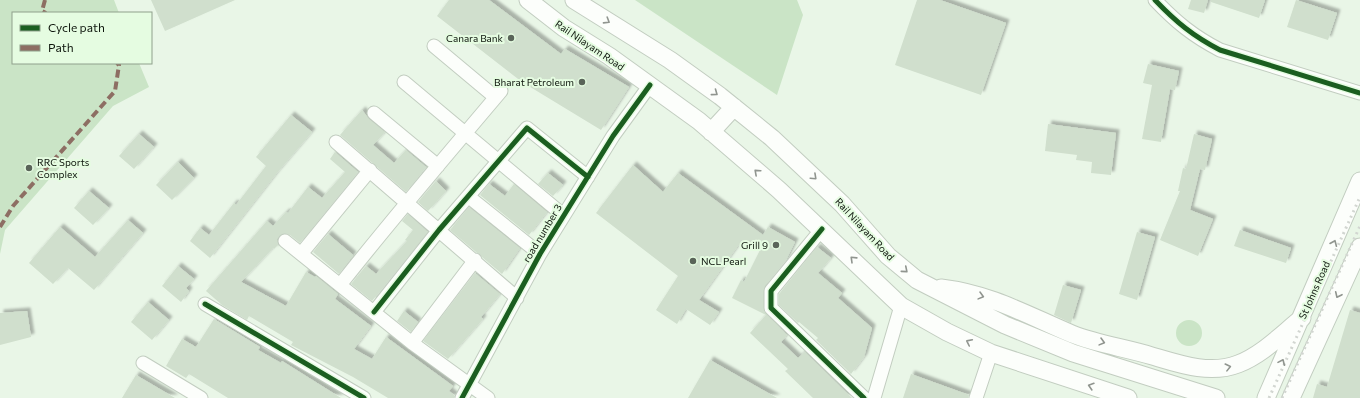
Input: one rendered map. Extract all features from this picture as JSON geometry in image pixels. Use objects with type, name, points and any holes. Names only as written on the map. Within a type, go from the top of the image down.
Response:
[{"type":"main road","name":"Rail Nilayam Road","points":[[528,0],[564,28],[650,85],[711,132],[822,229],[901,306],[946,332],[991,353],[1128,398]]},
{"type":"main road","name":"Rail Nilayam Road","points":[[574,0],[670,60],[734,107],[772,138],[842,204],[888,256],[917,280],[1005,325],[1073,353],[1216,398]]},
{"type":"main road","points":[[711,132],[734,107]]},
{"type":"main road","name":"St Johns Road","points":[[1267,397],[1360,181]]},
{"type":"main road","points":[[1291,398],[1360,247]]},
{"type":"main road","points":[[929,287],[960,290],[996,300],[1074,335],[1179,364],[1210,369],[1238,364],[1249,358],[1264,349],[1302,318]]},
{"type":"main road","points":[[1298,398],[1299,381]]},
{"type":"street","points":[[1155,0],[1180,25],[1200,40],[1220,50],[1360,93]]},
{"type":"street","points":[[340,284],[405,202],[438,166],[498,94],[434,46]]},
{"type":"street","points":[[404,82],[563,215]]},
{"type":"street","name":"road number 3","points":[[462,398],[540,254],[563,215],[613,136],[650,85]]},
{"type":"street","points":[[374,113],[438,166]]},
{"type":"street","points":[[374,312],[439,230],[527,128],[588,177]]},
{"type":"street","points":[[336,142],[475,260],[517,298]]},
{"type":"street","points":[[301,254],[370,170]]},
{"type":"street","points":[[469,197],[540,254]]},
{"type":"street","points":[[822,229],[771,291],[772,308],[864,398]]},
{"type":"street","points":[[284,241],[340,284],[412,343],[488,398]]},
{"type":"street","points":[[412,343],[475,260]]},
{"type":"street","points":[[205,304],[364,398]]},
{"type":"street","points":[[874,398],[901,306]]},
{"type":"street","points":[[976,398],[991,353]]},
{"type":"street","points":[[143,364],[201,398]]},
{"type":"green space","name":"RRC Sports Complex","points":[[0,0],[114,0],[119,12],[12,12],[12,64],[139,64],[149,87],[113,106],[5,230],[0,254]]},
{"type":"green space","points":[[635,0],[797,0],[803,15],[777,95]]},
{"type":"green space","points":[[1189,320],[1198,324],[1202,333],[1198,342],[1189,346],[1180,342],[1176,333],[1180,324]]},
{"type":"building","points":[[151,0],[235,0],[165,31]]},
{"type":"building","points":[[449,0],[489,0],[561,54],[565,49],[629,87],[601,130],[522,82],[437,16]]},
{"type":"building","points":[[917,0],[940,0],[1006,23],[981,95],[895,65]]},
{"type":"building","points":[[1191,0],[1208,0],[1204,13],[1188,9]]},
{"type":"building","points":[[1211,0],[1265,0],[1259,18],[1211,2]]},
{"type":"building","points":[[1296,0],[1337,13],[1328,40],[1287,27]]},
{"type":"building","points":[[1148,64],[1179,71],[1175,90],[1170,89],[1161,142],[1142,139],[1152,85],[1143,83]]},
{"type":"building","points":[[362,110],[369,119],[385,132],[373,145],[394,163],[406,150],[426,167],[406,192],[340,135]]},
{"type":"building","points":[[291,115],[312,132],[276,174],[210,258],[190,241],[200,228],[209,235],[234,203],[236,205],[266,166],[256,157]]},
{"type":"building","points":[[1048,124],[1116,133],[1111,175],[1091,173],[1092,162],[1076,160],[1077,155],[1045,151]]},
{"type":"building","points":[[139,134],[154,147],[134,169],[119,156]]},
{"type":"building","points":[[1194,134],[1212,139],[1205,170],[1200,169],[1190,210],[1213,219],[1198,256],[1160,240],[1180,191],[1178,191],[1183,168],[1186,169]]},
{"type":"building","points":[[335,152],[358,172],[300,243],[290,235],[282,234],[277,239],[278,245],[274,249],[273,248],[241,282],[286,306],[306,272],[315,277],[316,276],[338,294],[335,299],[371,326],[354,349],[372,359],[386,337],[453,386],[449,391],[455,396],[454,398],[388,398],[353,377],[291,345],[293,342],[249,316],[247,320],[222,305],[206,291],[267,221],[273,226],[286,212],[288,213],[308,187],[322,198],[345,172],[330,159]]},
{"type":"building","points":[[178,162],[194,178],[172,200],[156,185]]},
{"type":"building","name":"NCL Pearl","points":[[633,165],[663,192],[678,173],[763,235],[768,227],[795,242],[786,260],[765,286],[764,311],[787,335],[781,342],[798,358],[805,352],[852,398],[813,398],[785,371],[788,369],[750,333],[766,315],[732,298],[741,280],[744,282],[760,250],[742,240],[699,300],[719,312],[710,325],[686,309],[677,324],[656,310],[678,276],[596,213]]},
{"type":"building","points":[[548,173],[563,185],[553,196],[538,184]]},
{"type":"building","points":[[436,181],[446,191],[428,211],[418,202]]},
{"type":"building","points":[[489,184],[505,196],[514,184],[547,212],[529,235],[480,195]]},
{"type":"building","points":[[89,191],[109,208],[93,225],[74,208]]},
{"type":"building","points":[[469,207],[520,248],[502,274],[450,230]]},
{"type":"building","points":[[408,214],[428,232],[372,301],[351,284],[366,266],[376,274],[407,241],[405,240],[413,230],[402,221]]},
{"type":"building","points":[[128,220],[143,233],[94,290],[68,268],[53,284],[29,263],[60,227],[95,257]]},
{"type":"building","points":[[1240,230],[1291,248],[1286,263],[1234,246]]},
{"type":"building","points":[[1137,232],[1155,237],[1137,300],[1119,294]]},
{"type":"building","points":[[328,234],[353,255],[339,274],[313,252]]},
{"type":"building","points":[[817,247],[831,258],[818,273],[842,293],[838,298],[872,328],[864,357],[851,374],[816,340],[818,338],[799,322],[798,323],[779,305],[779,294]]},
{"type":"building","points":[[178,266],[194,279],[186,288],[189,291],[181,302],[162,286]]},
{"type":"building","points":[[475,273],[500,294],[481,317],[483,319],[448,359],[423,341]]},
{"type":"building","points":[[1063,285],[1081,290],[1071,323],[1054,315]]},
{"type":"building","points":[[148,302],[169,320],[152,340],[131,322]]},
{"type":"building","points":[[1350,310],[1360,313],[1360,398],[1313,398],[1317,384],[1327,387]]},
{"type":"building","points":[[27,311],[31,337],[0,345],[0,313]]},
{"type":"building","points":[[404,311],[418,322],[411,332],[397,321]]},
{"type":"building","points":[[214,319],[260,347],[258,350],[281,363],[282,361],[341,398],[228,398],[189,374],[186,378],[166,366],[182,339],[196,347]]},
{"type":"building","points":[[710,360],[777,398],[688,398]]},
{"type":"building","points":[[911,374],[969,395],[968,398],[903,398]]},
{"type":"building","points":[[136,375],[175,398],[122,398]]},
{"type":"railway","points":[[1269,398],[1360,197]]},
{"type":"railway","points":[[1282,398],[1360,226]]},
{"type":"marked path","points":[[44,12],[42,11],[45,0]]},
{"type":"marked path","points":[[0,227],[13,206],[115,91],[118,64]]},
{"type":"cycle path","points":[[1155,0],[1185,28],[1220,50],[1360,93]]},
{"type":"cycle path","points":[[462,398],[540,254],[613,136],[650,85]]},
{"type":"cycle path","points":[[374,312],[439,230],[527,128],[588,177]]},
{"type":"cycle path","points":[[822,229],[771,291],[771,308],[864,398]]},
{"type":"cycle path","points":[[205,304],[364,398]]},
{"type":"place","name":"Canara Bank","points":[[511,38]]},
{"type":"place","name":"Bharat Petroleum","points":[[582,82]]},
{"type":"place","name":"RRC Sports Complex","points":[[29,168]]},
{"type":"place","name":"Grill 9","points":[[776,245]]},
{"type":"place","name":"NCL Pearl","points":[[693,261]]}]
